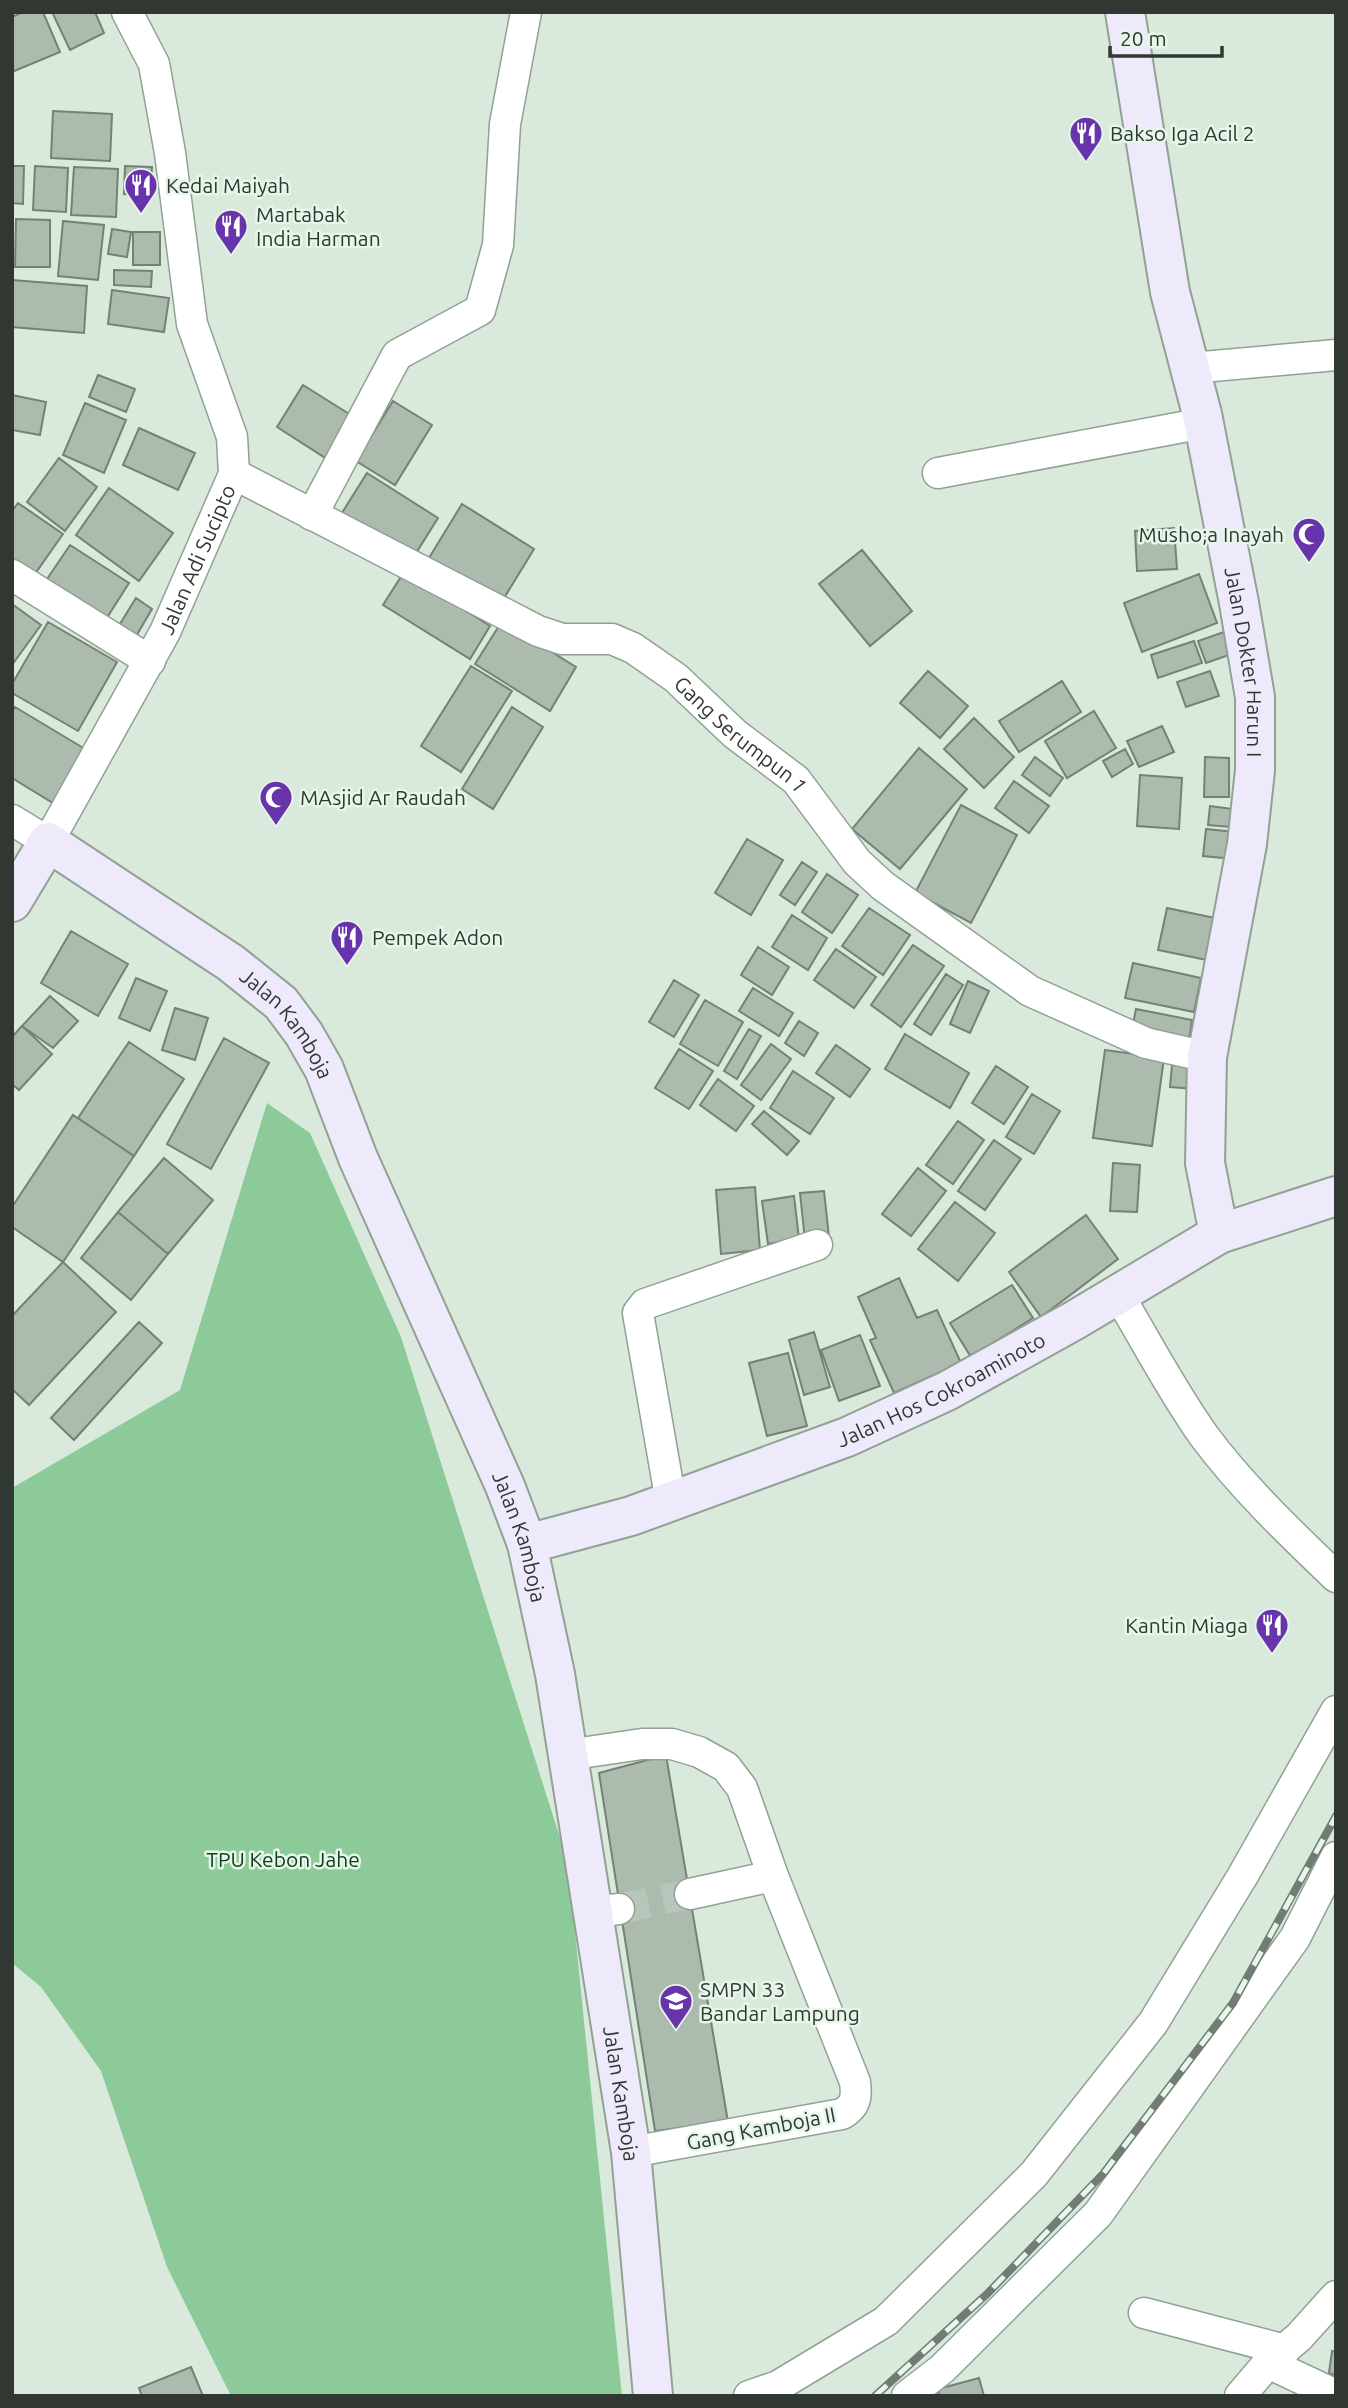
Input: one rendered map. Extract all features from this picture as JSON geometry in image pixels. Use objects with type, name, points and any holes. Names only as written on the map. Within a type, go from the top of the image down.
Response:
[{"type":"street","name":"Jalan Adi Sucipto","points":[[48,842],[165,632],[234,474],[232,437],[192,324],[170,153],[154,64],[127,12]]},
{"type":"street","points":[[312,515],[397,355],[480,310],[498,245],[505,124],[526,12]]},
{"type":"street","name":"Jalan Dokter Harun I","points":[[1125,12],[1170,292],[1204,424],[1255,697],[1255,771],[1247,844],[1207,1057],[1205,1163],[1219,1234]]},
{"type":"street","points":[[1191,368],[1336,355]]},
{"type":"street","points":[[938,473],[1204,424]]},
{"type":"street","name":"Gang Serumpun 1","points":[[234,474],[538,631],[562,639],[612,639],[633,648],[676,678],[735,734],[796,780],[857,862],[883,886],[1030,991],[1146,1043],[1207,1057]]},
{"type":"street","points":[[12,575],[150,661]]},
{"type":"street","points":[[12,820],[48,842],[12,902]]},
{"type":"street","name":"Jalan Kamboja","points":[[48,842],[231,963],[281,1003],[304,1034],[324,1069],[358,1158],[505,1486],[527,1544],[555,1674],[566,1755],[605,1910],[653,2396]]},
{"type":"street","name":"Jalan Hos Cokroaminoto","points":[[527,1544],[631,1516],[847,1437],[947,1391],[1219,1234],[1336,1196]]},
{"type":"street","points":[[670,1502],[638,1314],[645,1304],[817,1245]]},
{"type":"street","points":[[1118,1294],[1205,1436],[1264,1504],[1336,1577]]},
{"type":"street","points":[[749,2396],[778,2386],[886,2321],[1034,2174],[1153,2022],[1242,1877],[1336,1711]]},
{"type":"street","name":"Gang Kamboja II","points":[[566,1755],[642,1744],[672,1744],[699,1752],[726,1767],[741,1788],[855,2082],[857,2097],[851,2109],[842,2114],[631,2152]]},
{"type":"street","points":[[907,2396],[942,2369],[1098,2214],[1294,1938],[1336,1857]]},
{"type":"street","points":[[690,1894],[773,1876]]},
{"type":"street","points":[[1240,2396],[1336,2296]]},
{"type":"street","points":[[1144,2313],[1276,2357],[1336,2395]]},
{"type":"green space","name":"TPU Kebon Jahe","points":[[267,1103],[310,1133],[401,1337],[568,1863],[622,2396],[231,2396],[167,2267],[101,2071],[41,1987],[12,1963],[12,1488],[180,1390]]},
{"type":"building","points":[[23,12],[43,12],[60,52],[12,72],[12,17]]},
{"type":"building","points":[[95,12],[104,33],[70,50],[53,14]]},
{"type":"building","points":[[53,111],[112,114],[110,161],[51,158]]},
{"type":"building","points":[[12,166],[24,166],[23,204],[12,203]]},
{"type":"building","points":[[35,166],[68,168],[66,212],[33,210]]},
{"type":"building","points":[[125,166],[152,167],[150,196],[124,194]]},
{"type":"building","points":[[74,167],[118,169],[116,217],[71,215]]},
{"type":"building","points":[[16,219],[50,220],[50,267],[15,267]]},
{"type":"building","points":[[63,221],[104,225],[98,280],[58,276]]},
{"type":"building","points":[[112,229],[131,232],[127,257],[108,254]]},
{"type":"building","points":[[133,232],[160,232],[160,265],[133,265]]},
{"type":"building","points":[[114,270],[152,271],[151,287],[114,285]]},
{"type":"building","points":[[12,280],[87,286],[84,333],[12,327]]},
{"type":"building","points":[[112,290],[169,298],[164,332],[108,324]]},
{"type":"building","points":[[98,375],[135,389],[126,412],[89,397]]},
{"type":"building","points":[[303,385],[354,417],[327,459],[277,427]]},
{"type":"building","points":[[12,395],[46,402],[40,435],[12,430]]},
{"type":"building","points":[[393,401],[432,425],[395,485],[356,461]]},
{"type":"building","points":[[85,403],[126,420],[104,473],[63,455]]},
{"type":"building","points":[[139,428],[195,453],[178,490],[123,465]]},
{"type":"building","points":[[59,458],[97,487],[65,531],[27,502]]},
{"type":"building","points":[[367,473],[438,518],[411,561],[340,516]]},
{"type":"building","points":[[109,488],[173,533],[139,581],[76,535]]},
{"type":"building","points":[[18,503],[63,534],[30,581],[12,568],[12,511]]},
{"type":"building","points":[[462,504],[534,549],[501,603],[429,558]]},
{"type":"building","points":[[1174,528],[1177,569],[1137,571],[1135,531]]},
{"type":"building","points":[[70,545],[129,583],[101,627],[41,588]]},
{"type":"building","points":[[862,550],[912,611],[870,646],[819,584]]},
{"type":"building","points":[[404,572],[490,626],[470,659],[383,605]]},
{"type":"building","points":[[1199,574],[1217,623],[1142,652],[1124,603]]},
{"type":"building","points":[[136,598],[152,609],[132,643],[115,632]]},
{"type":"building","points":[[12,604],[41,625],[12,665]]},
{"type":"building","points":[[502,621],[576,667],[550,711],[475,664]]},
{"type":"building","points":[[48,622],[117,662],[78,731],[12,693],[12,684]]},
{"type":"building","points":[[1224,632],[1232,654],[1206,663],[1198,641]]},
{"type":"building","points":[[1194,641],[1202,663],[1158,678],[1151,655]]},
{"type":"building","points":[[471,666],[512,691],[461,772],[421,746]]},
{"type":"building","points":[[928,671],[968,706],[940,738],[900,703]]},
{"type":"building","points":[[1210,671],[1219,696],[1186,707],[1177,682]]},
{"type":"building","points":[[1062,681],[1081,712],[1019,752],[999,721]]},
{"type":"building","points":[[15,707],[85,749],[53,803],[12,778],[12,712]]},
{"type":"building","points":[[512,707],[543,727],[493,809],[462,789]]},
{"type":"building","points":[[1094,711],[1116,748],[1067,778],[1045,741]]},
{"type":"building","points":[[974,718],[1014,757],[984,788],[944,749]]},
{"type":"building","points":[[1162,726],[1174,752],[1139,767],[1127,741]]},
{"type":"building","points":[[919,748],[967,789],[900,869],[852,829]]},
{"type":"building","points":[[1125,749],[1133,764],[1112,777],[1103,761]]},
{"type":"building","points":[[1035,757],[1063,778],[1050,796],[1022,775]]},
{"type":"building","points":[[1205,757],[1229,758],[1229,797],[1204,797]]},
{"type":"building","points":[[1140,775],[1182,778],[1179,829],[1137,826]]},
{"type":"building","points":[[1014,781],[1049,806],[1029,833],[995,808]]},
{"type":"building","points":[[961,805],[1017,835],[971,923],[915,893]]},
{"type":"building","points":[[1210,806],[1233,809],[1231,827],[1208,825]]},
{"type":"building","points":[[1206,829],[1235,832],[1233,859],[1203,856]]},
{"type":"building","points":[[747,839],[783,860],[751,915],[715,893]]},
{"type":"building","points":[[802,862],[817,872],[795,905],[780,895]]},
{"type":"building","points":[[827,874],[858,895],[832,933],[802,912]]},
{"type":"building","points":[[869,908],[910,935],[883,975],[842,946]]},
{"type":"building","points":[[1167,908],[1215,918],[1207,960],[1158,950]]},
{"type":"building","points":[[792,915],[827,938],[808,970],[772,947]]},
{"type":"building","points":[[71,931],[128,964],[98,1016],[41,983]]},
{"type":"building","points":[[913,945],[944,966],[901,1027],[871,1005]]},
{"type":"building","points":[[758,947],[789,967],[772,995],[741,975]]},
{"type":"building","points":[[836,949],[876,977],[854,1008],[814,980]]},
{"type":"building","points":[[1133,963],[1201,978],[1194,1012],[1125,998]]},
{"type":"building","points":[[946,974],[963,985],[931,1035],[914,1024]]},
{"type":"building","points":[[136,978],[167,991],[150,1031],[119,1018]]},
{"type":"building","points":[[674,980],[699,995],[674,1037],[649,1022]]},
{"type":"building","points":[[968,981],[989,991],[970,1033],[950,1024]]},
{"type":"building","points":[[753,988],[793,1013],[779,1036],[739,1011]]},
{"type":"building","points":[[50,996],[78,1021],[53,1048],[22,1026]]},
{"type":"building","points":[[705,1000],[743,1022],[718,1066],[680,1044]]},
{"type":"building","points":[[175,1008],[208,1018],[195,1060],[162,1050]]},
{"type":"building","points":[[1136,1009],[1192,1020],[1189,1041],[1132,1029]]},
{"type":"building","points":[[799,1021],[818,1033],[804,1056],[785,1043]]},
{"type":"building","points":[[22,1026],[52,1054],[19,1090],[12,1084],[12,1037]]},
{"type":"building","points":[[749,1029],[761,1036],[737,1079],[724,1071]]},
{"type":"building","points":[[905,1034],[969,1073],[950,1108],[885,1069]]},
{"type":"building","points":[[224,1038],[269,1063],[211,1169],[167,1144]]},
{"type":"building","points":[[129,1042],[184,1079],[134,1156],[78,1118]]},
{"type":"building","points":[[771,1044],[791,1059],[761,1100],[741,1085]]},
{"type":"building","points":[[836,1045],[870,1069],[850,1097],[816,1073]]},
{"type":"building","points":[[679,1049],[713,1071],[689,1109],[655,1088]]},
{"type":"building","points":[[1105,1050],[1164,1058],[1152,1146],[1093,1138]]},
{"type":"building","points":[[1172,1065],[1197,1068],[1195,1089],[1170,1087]]},
{"type":"building","points":[[996,1066],[1028,1087],[1004,1124],[972,1103]]},
{"type":"building","points":[[793,1071],[834,1098],[810,1134],[770,1108]]},
{"type":"building","points":[[718,1079],[754,1106],[736,1131],[700,1105]]},
{"type":"building","points":[[1032,1094],[1060,1111],[1034,1154],[1006,1137]]},
{"type":"building","points":[[764,1111],[799,1141],[787,1155],[752,1124]]},
{"type":"building","points":[[73,1115],[134,1156],[63,1262],[12,1227],[12,1207]]},
{"type":"building","points":[[958,1121],[984,1140],[953,1184],[926,1165]]},
{"type":"building","points":[[994,1140],[1021,1159],[985,1210],[958,1191]]},
{"type":"building","points":[[164,1158],[213,1200],[168,1254],[118,1212]]},
{"type":"building","points":[[1113,1163],[1140,1165],[1137,1212],[1110,1211]]},
{"type":"building","points":[[918,1168],[946,1191],[911,1236],[882,1214]]},
{"type":"building","points":[[755,1187],[760,1250],[721,1254],[716,1190]]},
{"type":"building","points":[[824,1191],[829,1237],[805,1240],[800,1193]]},
{"type":"building","points":[[794,1196],[799,1239],[768,1244],[762,1201]]},
{"type":"building","points":[[955,1202],[995,1233],[958,1281],[918,1249]]},
{"type":"building","points":[[118,1212],[168,1254],[131,1300],[81,1258]]},
{"type":"building","points":[[1086,1215],[1118,1259],[1041,1317],[1009,1272]]},
{"type":"building","points":[[63,1262],[116,1312],[29,1405],[12,1389],[12,1316]]},
{"type":"building","points":[[899,1278],[917,1318],[937,1310],[961,1363],[894,1393],[870,1340],[876,1338],[858,1297]]},
{"type":"building","points":[[1012,1285],[1033,1318],[971,1357],[950,1323]]},
{"type":"building","points":[[139,1322],[162,1343],[74,1440],[51,1418]]},
{"type":"building","points":[[814,1332],[830,1387],[804,1395],[789,1340]]},
{"type":"building","points":[[860,1335],[880,1386],[839,1401],[821,1350]]},
{"type":"building","points":[[788,1353],[807,1426],[767,1436],[749,1363]]},
{"type":"building","name":"SMPN 33 Bandar Lampung","points":[[666,1755],[728,2122],[655,2131],[599,1773]]},
{"type":"building","points":[[1332,2351],[1336,2352],[1336,2376],[1329,2373]]},
{"type":"building","points":[[191,2367],[203,2396],[142,2396],[139,2388]]},
{"type":"building","points":[[979,2378],[984,2396],[939,2396],[938,2389]]},
{"type":"tunnel","points":[[619,1909],[690,1894]]},
{"type":"railway","points":[[875,2396],[987,2294],[1103,2174],[1233,2003],[1336,1816]]},
{"type":"place","name":"Bakso Iga Acil 2","points":[[1086,163]]},
{"type":"place","name":"Kedai Maiyah","points":[[141,215]]},
{"type":"place","name":"Martabak India Harman","points":[[231,256]]},
{"type":"place","name":"Musho;a Inayah","points":[[1309,564]]},
{"type":"place","name":"MAsjid Ar Raudah","points":[[276,827]]},
{"type":"place","name":"Pempek Adon","points":[[347,967]]},
{"type":"place","name":"Kantin Miaga","points":[[1272,1655]]},
{"type":"place","name":"SMPN 33 Bandar Lampung","points":[[676,2031]]}]
